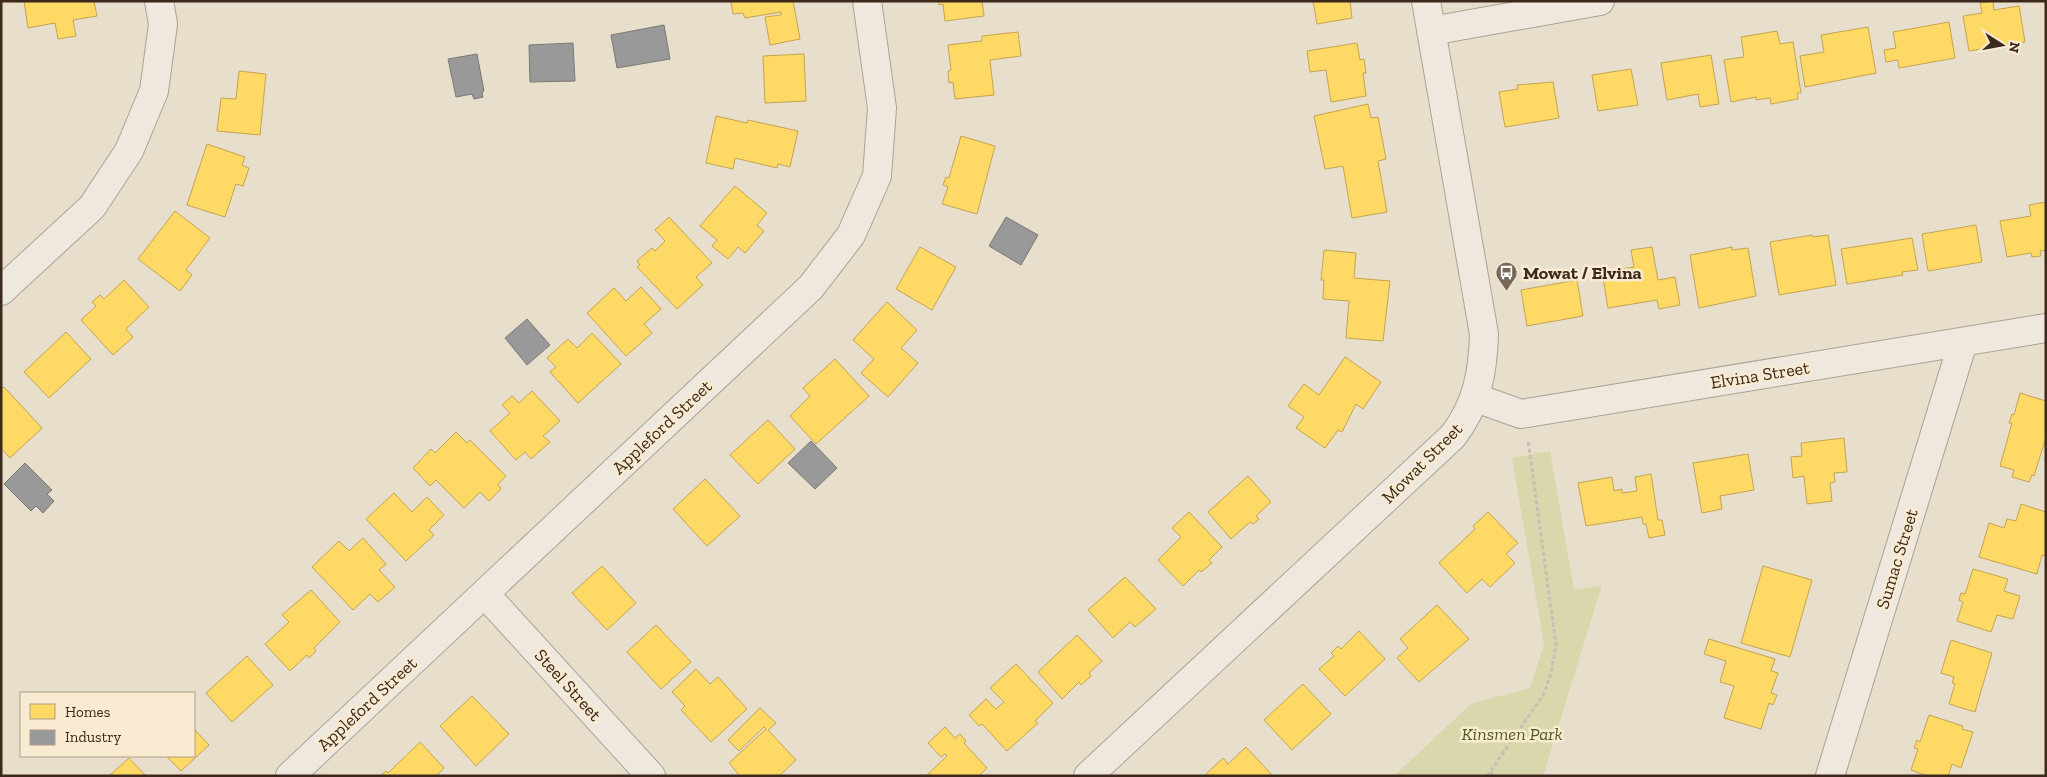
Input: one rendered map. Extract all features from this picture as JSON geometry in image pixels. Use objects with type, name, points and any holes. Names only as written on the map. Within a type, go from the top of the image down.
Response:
[{"type":"street","points":[[1,291],[92,207],[129,151],[154,91],[163,24],[159,1]]},
{"type":"street","name":"Appleford Street","points":[[290,776],[811,287],[851,235],[877,176],[882,108],[867,1]]},
{"type":"street","name":"Mowat Street","points":[[1088,776],[1454,436],[1465,421],[1476,398],[1484,365],[1484,334],[1426,1]]},
{"type":"street","points":[[1431,31],[1600,1]]},
{"type":"street","name":"Elvina Street","points":[[1476,398],[1521,414],[2046,328]]},
{"type":"street","name":"Sumac Street","points":[[1830,776],[1963,342]]},
{"type":"street","name":"Steel Street","points":[[485,594],[652,776]]},
{"type":"path","points":[[1487,776],[1544,694],[1552,673],[1556,645],[1525,413]]},
{"type":"path","points":[[1492,768],[1492,776]]},
{"type":"green space","name":"Kinsmen Park","points":[[1550,451],[1574,590],[1602,585],[1543,776],[1394,776],[1471,704],[1530,688],[1544,644],[1512,458]]},
{"type":"building: Homes","points":[[24,1],[94,1],[97,16],[73,20],[76,36],[58,39],[55,23],[28,28]]},
{"type":"building: Homes","points":[[731,1],[793,1],[800,39],[770,45],[765,17],[781,15],[781,12],[745,18],[743,13],[733,14]]},
{"type":"building: Homes","points":[[938,1],[982,1],[984,16],[945,21],[943,4],[939,5]]},
{"type":"building: Homes","points":[[1313,1],[1350,1],[1352,18],[1317,24]]},
{"type":"building: Homes","points":[[1993,1],[1994,10],[2019,6],[2025,42],[1969,51],[1963,16],[1982,13],[1980,3]]},
{"type":"building: Homes","points":[[1949,22],[1955,58],[1899,68],[1898,60],[1886,62],[1884,50],[1896,48],[1893,32]]},
{"type":"building: Homes","points":[[1868,27],[1876,73],[1805,87],[1800,56],[1824,52],[1821,35]]},
{"type":"building: Homes","points":[[1777,31],[1780,44],[1793,42],[1801,93],[1797,93],[1798,99],[1771,104],[1770,98],[1756,100],[1756,97],[1731,102],[1724,60],[1744,57],[1741,37]]},
{"type":"building: Homes","points":[[1018,32],[1021,56],[990,60],[994,95],[955,99],[953,82],[949,83],[948,71],[951,70],[948,45],[982,41],[982,36]]},
{"type":"building: Homes","points":[[1357,43],[1360,60],[1364,59],[1366,73],[1363,73],[1366,96],[1331,102],[1326,70],[1310,72],[1307,51]]},
{"type":"building: Homes","points":[[804,54],[806,101],[765,103],[763,56]]},
{"type":"building: Homes","points":[[1711,55],[1719,104],[1700,107],[1698,94],[1667,100],[1661,63]]},
{"type":"building: Homes","points":[[1631,69],[1638,105],[1598,111],[1592,75]]},
{"type":"building: Homes","points":[[239,71],[266,74],[260,135],[217,131],[221,98],[236,99]]},
{"type":"building: Homes","points":[[1553,82],[1559,118],[1505,127],[1499,92],[1518,89],[1517,85]]},
{"type":"building: Homes","points":[[1368,104],[1371,118],[1378,117],[1386,159],[1378,161],[1387,212],[1352,218],[1343,166],[1325,169],[1314,116]]},
{"type":"building: Homes","points":[[716,116],[747,123],[748,120],[798,131],[790,167],[778,164],[777,168],[735,158],[733,169],[706,163]]},
{"type":"building: Homes","points":[[961,136],[995,146],[977,214],[942,204],[948,187],[943,185],[946,177],[949,178]]},
{"type":"building: Homes","points":[[207,144],[245,157],[242,165],[249,168],[243,186],[236,184],[225,217],[187,205]]},
{"type":"building: Homes","points":[[735,186],[767,213],[757,225],[764,231],[745,253],[738,247],[728,259],[712,246],[717,240],[700,226]]},
{"type":"building: Homes","points":[[2046,202],[2046,250],[2040,251],[2041,256],[2032,257],[2031,253],[2007,257],[2000,221],[2031,216],[2029,205]]},
{"type":"building: Homes","points":[[175,211],[210,238],[186,270],[192,275],[180,291],[138,259]]},
{"type":"building: Homes","points":[[669,217],[712,263],[696,277],[703,285],[677,309],[637,267],[640,265],[637,261],[652,248],[655,251],[665,241],[655,230]]},
{"type":"building: Homes","points":[[1976,225],[1982,262],[1928,271],[1922,234]]},
{"type":"building: Homes","points":[[1812,235],[1813,237],[1828,235],[1836,285],[1779,295],[1770,242]]},
{"type":"building: Homes","points":[[1912,238],[1918,270],[1902,272],[1903,275],[1847,284],[1841,249]]},
{"type":"building: Homes","points":[[920,247],[956,267],[932,310],[896,289]]},
{"type":"building: Homes","points":[[1652,247],[1658,280],[1675,277],[1680,305],[1659,309],[1657,300],[1608,308],[1602,272],[1634,267],[1631,250]]},
{"type":"building: Homes","points":[[1732,247],[1732,250],[1748,248],[1756,296],[1699,308],[1690,255]]},
{"type":"building: Homes","points":[[1324,250],[1356,253],[1354,278],[1390,281],[1383,341],[1346,338],[1349,301],[1323,299],[1324,280],[1321,280]]},
{"type":"building: Homes","points":[[124,280],[149,307],[126,329],[133,337],[113,355],[81,320],[96,306],[92,302],[100,295],[104,299]]},
{"type":"building: Homes","points":[[1577,280],[1583,316],[1527,326],[1521,290]]},
{"type":"building: Homes","points":[[641,287],[661,309],[644,324],[652,333],[626,356],[587,313],[614,288],[626,301]]},
{"type":"building: Homes","points":[[887,302],[917,330],[901,348],[918,363],[888,397],[861,373],[874,359],[853,340]]},
{"type":"building: Homes","points":[[66,332],[91,359],[49,398],[24,372]]},
{"type":"building: Homes","points":[[592,333],[621,364],[578,403],[550,372],[556,367],[547,358],[568,339],[577,348]]},
{"type":"building: Homes","points":[[1345,357],[1381,382],[1363,409],[1356,404],[1342,432],[1338,430],[1325,448],[1296,428],[1304,417],[1288,406],[1304,384],[1319,395]]},
{"type":"building: Homes","points":[[835,359],[869,396],[816,444],[790,416],[810,396],[803,388]]},
{"type":"building: Homes","points":[[4,387],[42,428],[10,458],[1,448],[1,389]]},
{"type":"building: Homes","points":[[532,391],[560,421],[543,436],[550,442],[531,459],[525,452],[516,460],[490,431],[510,413],[502,405],[512,396],[519,403]]},
{"type":"building: Homes","points":[[2020,393],[2046,401],[2046,437],[2034,476],[2032,475],[2029,482],[2012,477],[2014,470],[2000,466],[2012,423],[2009,423],[2012,414],[2014,415]]},
{"type":"building: Homes","points":[[768,420],[795,449],[758,484],[730,455]]},
{"type":"building: Homes","points":[[456,432],[467,443],[470,440],[506,476],[498,484],[501,489],[489,501],[480,492],[464,508],[436,480],[430,486],[413,468],[431,449],[435,453]]},
{"type":"building: Homes","points":[[1844,438],[1847,472],[1834,473],[1835,482],[1830,483],[1832,501],[1807,504],[1804,476],[1793,478],[1791,457],[1802,456],[1801,443]]},
{"type":"building: Homes","points":[[1748,454],[1754,490],[1720,496],[1722,509],[1702,513],[1693,463]]},
{"type":"building: Homes","points":[[1651,474],[1658,520],[1662,520],[1665,535],[1649,538],[1646,524],[1643,524],[1642,517],[1586,526],[1578,483],[1612,477],[1614,491],[1622,489],[1622,493],[1637,491],[1635,477]]},
{"type":"building: Homes","points":[[1248,476],[1271,502],[1256,516],[1259,519],[1253,524],[1250,522],[1231,539],[1208,512]]},
{"type":"building: Homes","points":[[705,479],[740,516],[707,546],[673,509]]},
{"type":"building: Homes","points":[[394,493],[412,512],[427,497],[444,515],[429,530],[434,535],[406,561],[366,519]]},
{"type":"building: Homes","points":[[2021,504],[2046,512],[2046,556],[2042,555],[2037,574],[1979,557],[1989,523],[2004,528],[2007,519],[2016,521]]},
{"type":"building: Homes","points":[[1189,512],[1222,547],[1209,560],[1212,563],[1201,572],[1199,570],[1183,586],[1158,560],[1181,537],[1172,528]]},
{"type":"building: Homes","points":[[1488,512],[1518,543],[1506,554],[1515,563],[1490,587],[1482,579],[1467,593],[1439,563],[1475,529],[1473,526]]},
{"type":"building: Homes","points":[[363,538],[386,564],[379,570],[395,587],[378,602],[370,594],[353,610],[312,567],[339,541],[349,551]]},
{"type":"building: Homes","points":[[602,566],[636,603],[607,630],[572,593]]},
{"type":"building: Homes","points":[[1763,566],[1812,580],[1790,657],[1741,643]]},
{"type":"building: Homes","points":[[1973,569],[2008,579],[2004,591],[2020,596],[2013,619],[1997,615],[1991,632],[1957,621],[1963,602],[1959,600],[1961,593],[1965,594]]},
{"type":"building: Homes","points":[[1125,577],[1156,609],[1135,627],[1130,622],[1113,638],[1088,610]]},
{"type":"building: Homes","points":[[311,590],[340,622],[314,648],[316,651],[309,658],[307,655],[290,671],[265,644],[289,622],[282,615]]},
{"type":"building: Homes","points":[[1437,605],[1469,639],[1419,682],[1397,658],[1408,648],[1400,639]]},
{"type":"building: Homes","points":[[656,625],[691,662],[661,689],[627,652]]},
{"type":"building: Homes","points":[[1359,631],[1385,659],[1345,696],[1319,669],[1334,656],[1331,653],[1338,646],[1341,649]]},
{"type":"building: Homes","points":[[1077,635],[1102,661],[1089,673],[1091,676],[1081,685],[1079,682],[1062,699],[1038,672]]},
{"type":"building: Homes","points":[[1709,639],[1775,659],[1771,671],[1778,673],[1771,693],[1777,695],[1773,705],[1769,703],[1761,729],[1724,718],[1734,686],[1720,682],[1726,661],[1704,654]]},
{"type":"building: Homes","points":[[1951,640],[1992,653],[1975,712],[1949,704],[1955,684],[1952,683],[1954,677],[1941,673]]},
{"type":"building: Homes","points":[[247,656],[273,685],[232,722],[206,693]]},
{"type":"building: Homes","points":[[1016,664],[1053,703],[1035,721],[1038,723],[1007,751],[982,724],[979,726],[969,715],[986,699],[996,709],[1004,702],[990,688]]},
{"type":"building: Homes","points":[[696,669],[710,684],[718,677],[747,709],[711,742],[681,710],[685,706],[672,692]]},
{"type":"building: Homes","points":[[1303,684],[1331,714],[1292,750],[1264,720]]},
{"type":"building: Homes","points":[[472,696],[509,734],[476,766],[440,726]]},
{"type":"building: Homes","points":[[760,708],[776,723],[768,730],[796,760],[779,776],[740,776],[729,763],[766,729],[764,727],[739,751],[728,740]]},
{"type":"building: Homes","points":[[1929,715],[1963,726],[1962,729],[1973,732],[1961,768],[1952,764],[1948,776],[1928,776],[1911,770],[1918,749],[1914,748],[1917,740],[1920,742]]},
{"type":"building: Homes","points":[[945,727],[955,738],[960,734],[966,741],[964,743],[987,768],[979,776],[926,776],[947,756],[945,754],[941,757],[928,743]]},
{"type":"building: Homes","points":[[195,730],[209,745],[181,771],[167,757],[195,757]]},
{"type":"building: Homes","points":[[420,742],[444,768],[436,776],[380,776],[386,771],[388,773]]},
{"type":"building: Homes","points":[[1246,747],[1273,776],[1204,776],[1223,758],[1228,764]]},
{"type":"building: Homes","points":[[129,758],[146,776],[109,776]]},
{"type":"building: Industry","points":[[664,25],[670,59],[617,68],[611,35]]},
{"type":"building: Industry","points":[[573,43],[575,81],[530,82],[529,45]]},
{"type":"building: Industry","points":[[477,54],[484,91],[482,92],[483,97],[474,99],[472,94],[456,97],[448,59]]},
{"type":"building: Industry","points":[[1006,217],[1038,235],[1021,265],[989,246]]},
{"type":"building: Industry","points":[[527,319],[550,345],[527,365],[505,338]]},
{"type":"building: Industry","points":[[811,441],[837,468],[815,489],[788,463]]},
{"type":"building: Industry","points":[[25,463],[52,490],[47,494],[54,501],[43,513],[36,506],[31,511],[4,484]]},
{"type":"place","name":"Mowat / Elvina","points":[[1507,292]]}]
